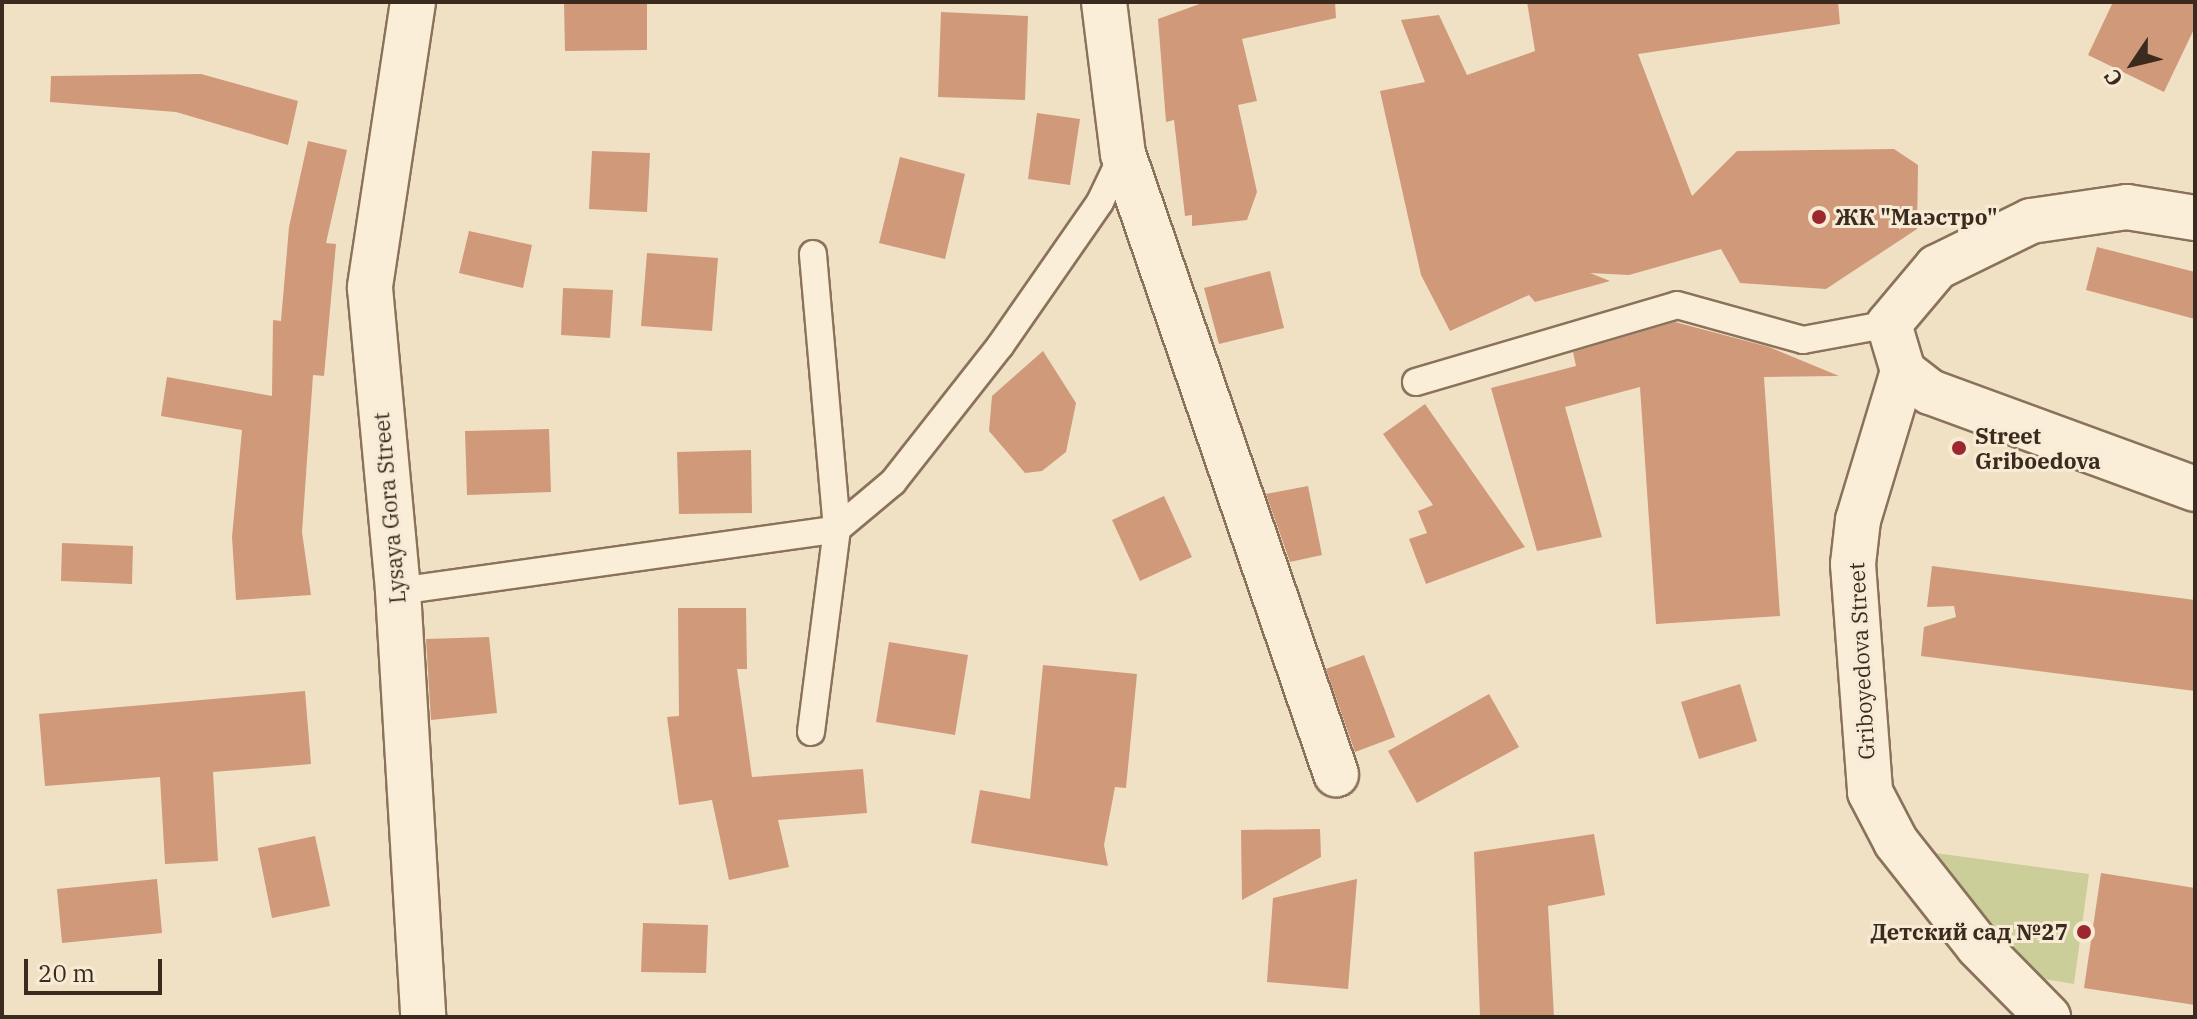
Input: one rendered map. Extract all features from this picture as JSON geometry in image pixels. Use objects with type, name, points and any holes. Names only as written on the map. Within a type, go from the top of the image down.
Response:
[{"type":"street","name":"Lysaya Gora Street","points":[[413,2],[370,288],[398,591],[423,1017]]},
{"type":"street","points":[[1104,2],[1123,154],[1336,774]]},
{"type":"street","points":[[2195,218],[2127,207],[2031,221],[1937,267],[1889,324],[1903,371],[1930,392],[2195,489]]},
{"type":"street","name":"Griboyedova Street","points":[[1903,371],[1869,476],[1853,564],[1870,792],[1888,831],[1978,946],[2048,1017]]},
{"type":"lane","points":[[398,591],[837,529],[893,482],[1000,346],[1100,202],[1123,154]]},
{"type":"lane","points":[[811,732],[837,529],[813,254]]},
{"type":"lane","points":[[1416,382],[1677,305],[1803,340],[1889,324]]},
{"type":"green space","points":[[1928,852],[2089,874],[2074,984],[2015,974]]},
{"type":"building","points":[[564,2],[647,2],[647,50],[565,51]]},
{"type":"building","points":[[1205,2],[1335,2],[1336,18],[1242,39],[1257,101],[1238,105],[1257,192],[1247,220],[1192,226],[1192,215],[1185,216],[1174,120],[1166,122],[1158,19]]},
{"type":"building","points":[[1527,2],[1838,2],[1840,24],[1638,54],[1692,196],[1737,151],[1894,149],[1918,165],[1917,229],[1826,289],[1740,283],[1721,249],[1629,275],[1590,273],[1610,281],[1535,302],[1529,295],[1450,331],[1421,275],[1380,91],[1425,82],[1401,20],[1439,15],[1467,75],[1535,51]]},
{"type":"building","points":[[2113,2],[2195,2],[2195,27],[2164,92],[2088,55]]},
{"type":"building","points":[[941,12],[1028,16],[1025,100],[938,97]]},
{"type":"building","points":[[201,74],[298,101],[288,145],[176,112],[50,102],[51,76]]},
{"type":"building","points":[[1037,113],[1080,119],[1070,185],[1028,179]]},
{"type":"building","points":[[308,141],[347,150],[326,243],[336,244],[324,376],[313,375],[302,532],[311,595],[236,600],[232,537],[242,430],[161,416],[167,377],[272,396],[273,320],[281,321],[289,227]]},
{"type":"building","points":[[592,151],[650,153],[647,212],[589,209]]},
{"type":"building","points":[[900,157],[965,174],[945,259],[879,243]]},
{"type":"building","points":[[469,231],[532,245],[523,288],[459,273]]},
{"type":"building","points":[[2097,247],[2195,272],[2195,319],[2086,290]]},
{"type":"building","points":[[647,253],[718,258],[712,331],[641,326]]},
{"type":"building","points":[[1270,271],[1284,328],[1219,344],[1204,288]]},
{"type":"building","points":[[563,288],[613,290],[610,338],[561,335]]},
{"type":"building","points":[[1675,322],[1769,347],[1839,376],[1764,377],[1780,616],[1656,624],[1640,387],[1565,407],[1602,537],[1537,551],[1491,388],[1576,366],[1573,352]]},
{"type":"building","points":[[1043,351],[1076,403],[1066,452],[1042,471],[1025,473],[989,431],[992,396]]},
{"type":"building","points":[[1425,404],[1525,547],[1426,584],[1409,539],[1427,533],[1418,511],[1433,505],[1383,434]]},
{"type":"building","points":[[549,429],[551,492],[467,495],[465,431]]},
{"type":"building","points":[[751,450],[752,513],[679,514],[677,452]]},
{"type":"building","points":[[1308,486],[1322,555],[1290,562],[1266,494]]},
{"type":"building","points":[[1164,496],[1192,557],[1140,581],[1112,520]]},
{"type":"building","points":[[62,543],[133,546],[132,584],[61,581]]},
{"type":"building","points":[[1932,566],[2195,600],[2195,691],[1921,656],[1924,627],[1956,617],[1954,606],[1927,607]]},
{"type":"building","points":[[678,608],[746,608],[747,669],[737,669],[752,777],[863,769],[867,813],[778,820],[789,867],[729,880],[712,800],[679,805],[667,717],[679,716]]},
{"type":"building","points":[[489,637],[497,713],[431,720],[426,639]]},
{"type":"building","points":[[889,642],[968,655],[955,735],[876,722]]},
{"type":"building","points":[[1364,655],[1395,737],[1355,752],[1326,669]]},
{"type":"building","points":[[1043,665],[1137,674],[1126,788],[1115,787],[1104,845],[1108,866],[971,843],[980,790],[1030,799]]},
{"type":"building","points":[[1740,684],[1757,741],[1699,759],[1681,702]]},
{"type":"building","points":[[305,691],[311,764],[213,772],[218,861],[165,864],[160,777],[45,786],[39,714]]},
{"type":"building","points":[[1489,694],[1519,747],[1417,803],[1388,751]]},
{"type":"building","points":[[1320,829],[1321,857],[1242,900],[1241,830]]},
{"type":"building","points":[[1594,834],[1605,895],[1548,906],[1554,1017],[1480,1017],[1474,852]]},
{"type":"building","points":[[315,836],[330,906],[272,918],[258,848]]},
{"type":"building","points":[[2101,873],[2195,888],[2195,1005],[2084,988]]},
{"type":"building","points":[[157,879],[162,933],[62,943],[57,889]]},
{"type":"building","points":[[1357,879],[1348,989],[1267,982],[1273,898]]},
{"type":"building","points":[[643,923],[708,925],[706,973],[641,972]]},
{"type":"place","name":"ЖК \"Маэстро\"","points":[[1819,217]]},
{"type":"place","name":"Street Griboedova","points":[[1959,448]]},
{"type":"place","name":"Детский сад №27","points":[[2084,932]]}]
